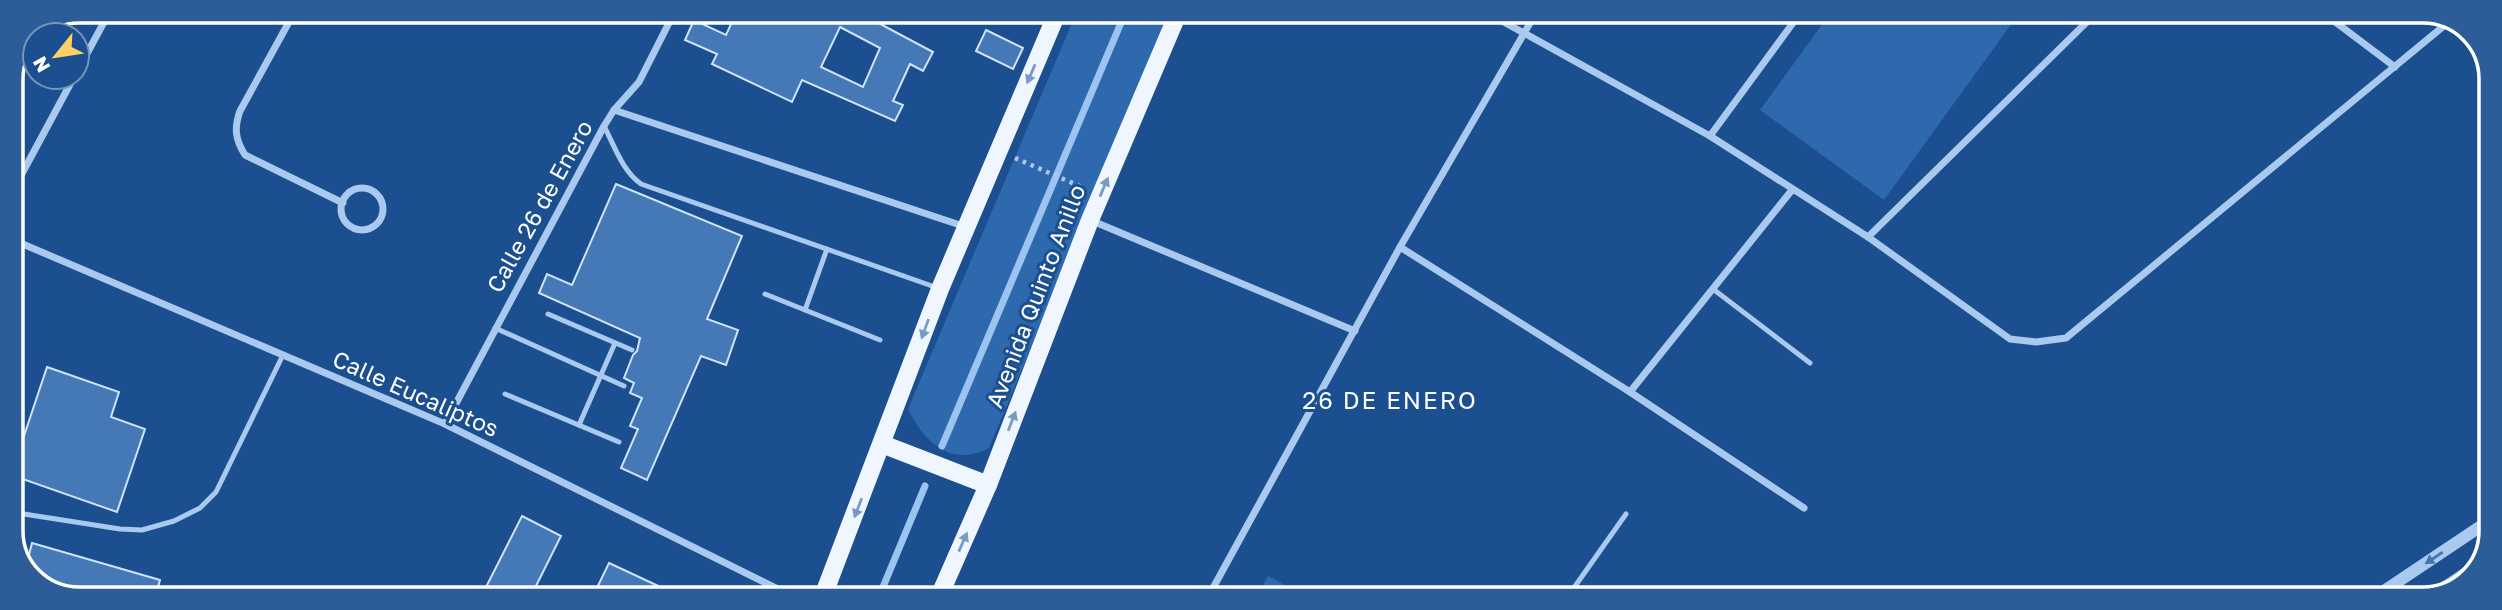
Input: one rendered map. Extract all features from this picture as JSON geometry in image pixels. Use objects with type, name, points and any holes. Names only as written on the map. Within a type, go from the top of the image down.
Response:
[{"type":"main road","points":[[826,587],[940,289],[1053,23]]},
{"type":"main road","name":"Avenida Quinto Anillo","points":[[943,587],[988,485],[1090,220],[1175,23]]},
{"type":"main road","points":[[882,444],[988,485]]},
{"type":"street","points":[[91,46],[103,23]]},
{"type":"street","points":[[288,23],[240,111],[235,126],[238,143],[245,155],[343,203]]},
{"type":"street","name":"Calle 26 de Enero","points":[[445,424],[604,126],[614,110],[639,82],[669,23]]},
{"type":"street","points":[[1504,23],[1710,136],[1868,237],[2010,339],[2036,342],[2066,338],[2443,27]]},
{"type":"street","points":[[1214,587],[1400,247],[1531,23]]},
{"type":"street","points":[[1710,136],[1793,23]]},
{"type":"street","points":[[1868,237],[2086,23]]},
{"type":"street","points":[[2337,23],[2395,67]]},
{"type":"street","points":[[23,172],[66,91]]},
{"type":"street","points":[[614,110],[966,227]]},
{"type":"street","points":[[364,188],[370,190],[383,205],[381,219],[371,228],[358,230],[346,222],[343,203],[351,192],[364,188]]},
{"type":"street","points":[[1630,392],[1792,190]]},
{"type":"street","points":[[1090,220],[1355,331]]},
{"type":"street","name":"Calle Eucaliptos","points":[[23,244],[445,424],[776,587]]},
{"type":"street","points":[[1400,247],[1630,392],[1804,508]]},
{"type":"street","points":[[2391,587],[2479,527]]},
{"type":"lane","points":[[604,126],[625,167],[641,184],[940,289]]},
{"type":"lane","points":[[805,310],[827,249]]},
{"type":"lane","points":[[1713,289],[1810,363]]},
{"type":"lane","points":[[765,293],[880,340]]},
{"type":"lane","points":[[548,314],[632,350]]},
{"type":"lane","points":[[495,328],[624,386]]},
{"type":"lane","points":[[579,425],[615,343]]},
{"type":"lane","points":[[23,514],[142,530],[174,521],[200,508],[216,492],[283,355]]},
{"type":"lane","points":[[505,394],[619,442]]},
{"type":"lane","points":[[1574,587],[1626,514]]},
{"type":"path","points":[[1039,169],[1077,185]]},
{"type":"shaded area","points":[[1072,23],[1167,23],[989,448],[963,455],[940,448],[922,432],[908,409]]},
{"type":"shaded area","points":[[1823,23],[2012,23],[1884,200],[1760,110]]},
{"type":"shaded area","points":[[1268,576],[1288,587],[1262,587]]},
{"type":"building","points":[[693,23],[700,23],[726,35],[732,23],[879,23],[933,52],[923,71],[910,64],[893,101],[903,105],[895,121],[802,80],[792,102],[712,64],[717,54],[685,40]],"holes":[[[840,27],[880,48],[863,87],[821,67]]]},
{"type":"building","points":[[986,30],[1023,48],[1013,69],[976,51]]},
{"type":"building","points":[[616,184],[742,236],[707,319],[738,330],[726,365],[701,356],[647,480],[621,468],[638,429],[630,426],[642,398],[630,393],[634,383],[624,378],[640,338],[539,293],[547,274],[572,285]]},
{"type":"building","points":[[47,367],[119,392],[111,417],[145,429],[117,512],[23,479],[23,439]]},
{"type":"building","points":[[522,516],[561,536],[536,587],[486,587]]},
{"type":"building","points":[[32,543],[160,580],[158,587],[68,586],[51,580],[37,568],[29,556]]},
{"type":"building","points":[[609,563],[660,587],[597,587]]},
{"type":"waterway","points":[[942,446],[1121,23]]},
{"type":"waterway","points":[[883,587],[925,486]]},
{"type":"district","name":"26 DE ENERO","points":[[1390,399]]}]
